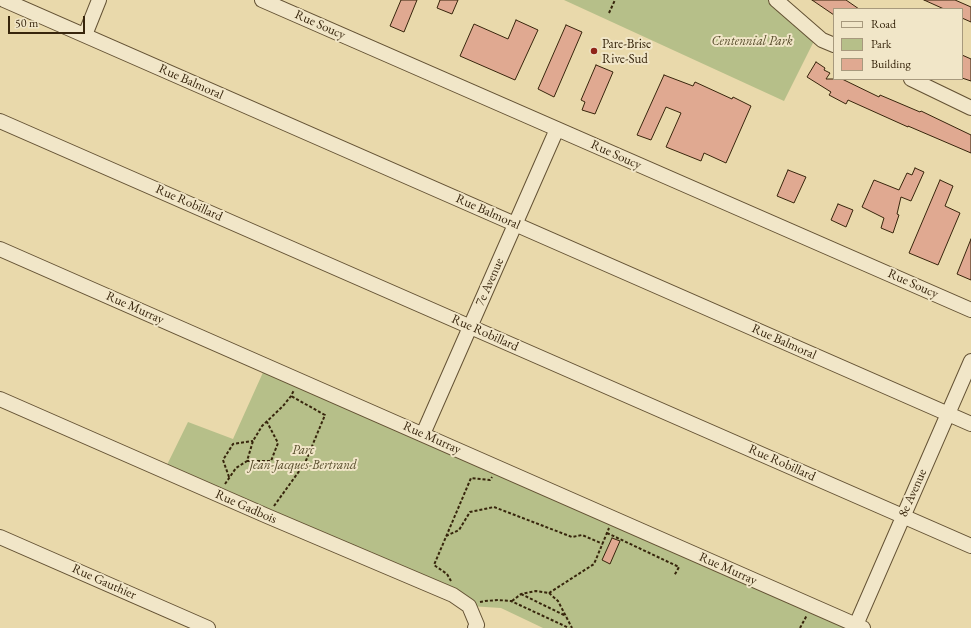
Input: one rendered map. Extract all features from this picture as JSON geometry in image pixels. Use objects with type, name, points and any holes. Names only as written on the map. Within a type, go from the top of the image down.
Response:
[{"type":"street","name":"Rue Balmoral","points":[[4,0],[971,424]]},
{"type":"street","points":[[85,35],[99,0]]},
{"type":"street","name":"Rue Soucy","points":[[262,0],[971,310]]},
{"type":"street","points":[[776,0],[822,40],[833,45]]},
{"type":"street","points":[[913,80],[971,108]]},
{"type":"street","name":"Rue Robillard","points":[[0,121],[971,546]]},
{"type":"street","name":"7e Avenue","points":[[423,434],[557,129]]},
{"type":"street","name":"Rue Murray","points":[[0,249],[860,626]]},
{"type":"street","name":"8e Avenue","points":[[860,626],[903,516],[971,361]]},
{"type":"street","name":"Rue Gadbois","points":[[0,399],[218,495],[453,595],[469,606]]},
{"type":"street","name":"Rue Gauthier","points":[[0,537],[208,628]]},
{"type":"street","points":[[469,606],[477,625],[475,628]]},
{"type":"path","points":[[609,13],[614,0]]},
{"type":"path","points":[[247,461],[253,441],[262,426],[291,396],[298,379]]},
{"type":"path","points":[[267,516],[305,463],[325,415],[291,396]]},
{"type":"path","points":[[218,495],[236,468],[247,461],[271,461],[278,443],[267,422]]},
{"type":"path","points":[[230,477],[223,460],[233,444],[253,441]]},
{"type":"path","points":[[453,595],[453,584],[447,574],[434,565],[471,478],[490,480],[498,468]]},
{"type":"path","points":[[446,536],[459,530],[470,512],[494,507],[572,537],[582,535],[603,544]]},
{"type":"path","points":[[511,601],[521,594],[536,591],[548,592],[594,564],[613,518]]},
{"type":"path","points":[[607,533],[679,567],[674,576]]},
{"type":"path","points":[[548,592],[558,601],[567,617],[570,628]]},
{"type":"path","points":[[521,594],[567,617]]},
{"type":"path","points":[[469,606],[485,600],[511,601],[570,628]]},
{"type":"green space","name":"Centennial Park","points":[[564,0],[768,0],[814,41],[784,101]]},
{"type":"green space","name":"Parc Jean-Jacques-Bertrand","points":[[265,368],[864,628],[543,628],[501,608],[469,606],[164,471],[188,422],[233,439]]},
{"type":"building","points":[[401,0],[417,0],[404,32],[390,26]]},
{"type":"building","points":[[440,0],[458,0],[452,14],[437,8]]},
{"type":"building","points":[[812,0],[846,0],[858,8],[833,8],[833,14]]},
{"type":"building","points":[[924,0],[955,0],[971,7],[971,22],[963,18],[963,8],[942,8]]},
{"type":"building","points":[[516,20],[538,30],[515,80],[460,56],[474,24],[508,39]]},
{"type":"building","points":[[566,25],[582,32],[554,97],[538,89]]},
{"type":"building","points":[[963,55],[971,59],[971,81],[963,78]]},
{"type":"building","points":[[816,62],[825,68],[824,70],[830,73],[826,79],[844,80],[879,97],[880,95],[920,112],[921,111],[971,135],[971,153],[848,100],[846,104],[829,95],[831,92],[807,77]]},
{"type":"building","points":[[596,65],[613,72],[595,114],[582,110],[585,102],[581,100]]},
{"type":"building","points":[[664,75],[693,86],[695,82],[751,106],[726,163],[704,153],[701,161],[666,147],[681,113],[666,107],[651,140],[637,135]]},
{"type":"building","points":[[915,168],[924,172],[911,201],[901,197],[897,214],[899,215],[893,233],[881,228],[884,218],[862,207],[874,180],[899,190],[907,173],[912,175]]},
{"type":"building","points":[[788,170],[806,177],[794,203],[777,196]]},
{"type":"building","points":[[940,180],[953,186],[945,206],[960,213],[938,265],[909,253]]},
{"type":"building","points":[[838,204],[853,210],[846,227],[831,220]]},
{"type":"building","points":[[971,239],[971,280],[957,274]]},
{"type":"building","points":[[612,538],[620,541],[610,564],[602,560]]},
{"type":"place","name":"Pare-Brise Rive-Sud","points":[[594,51]]}]
